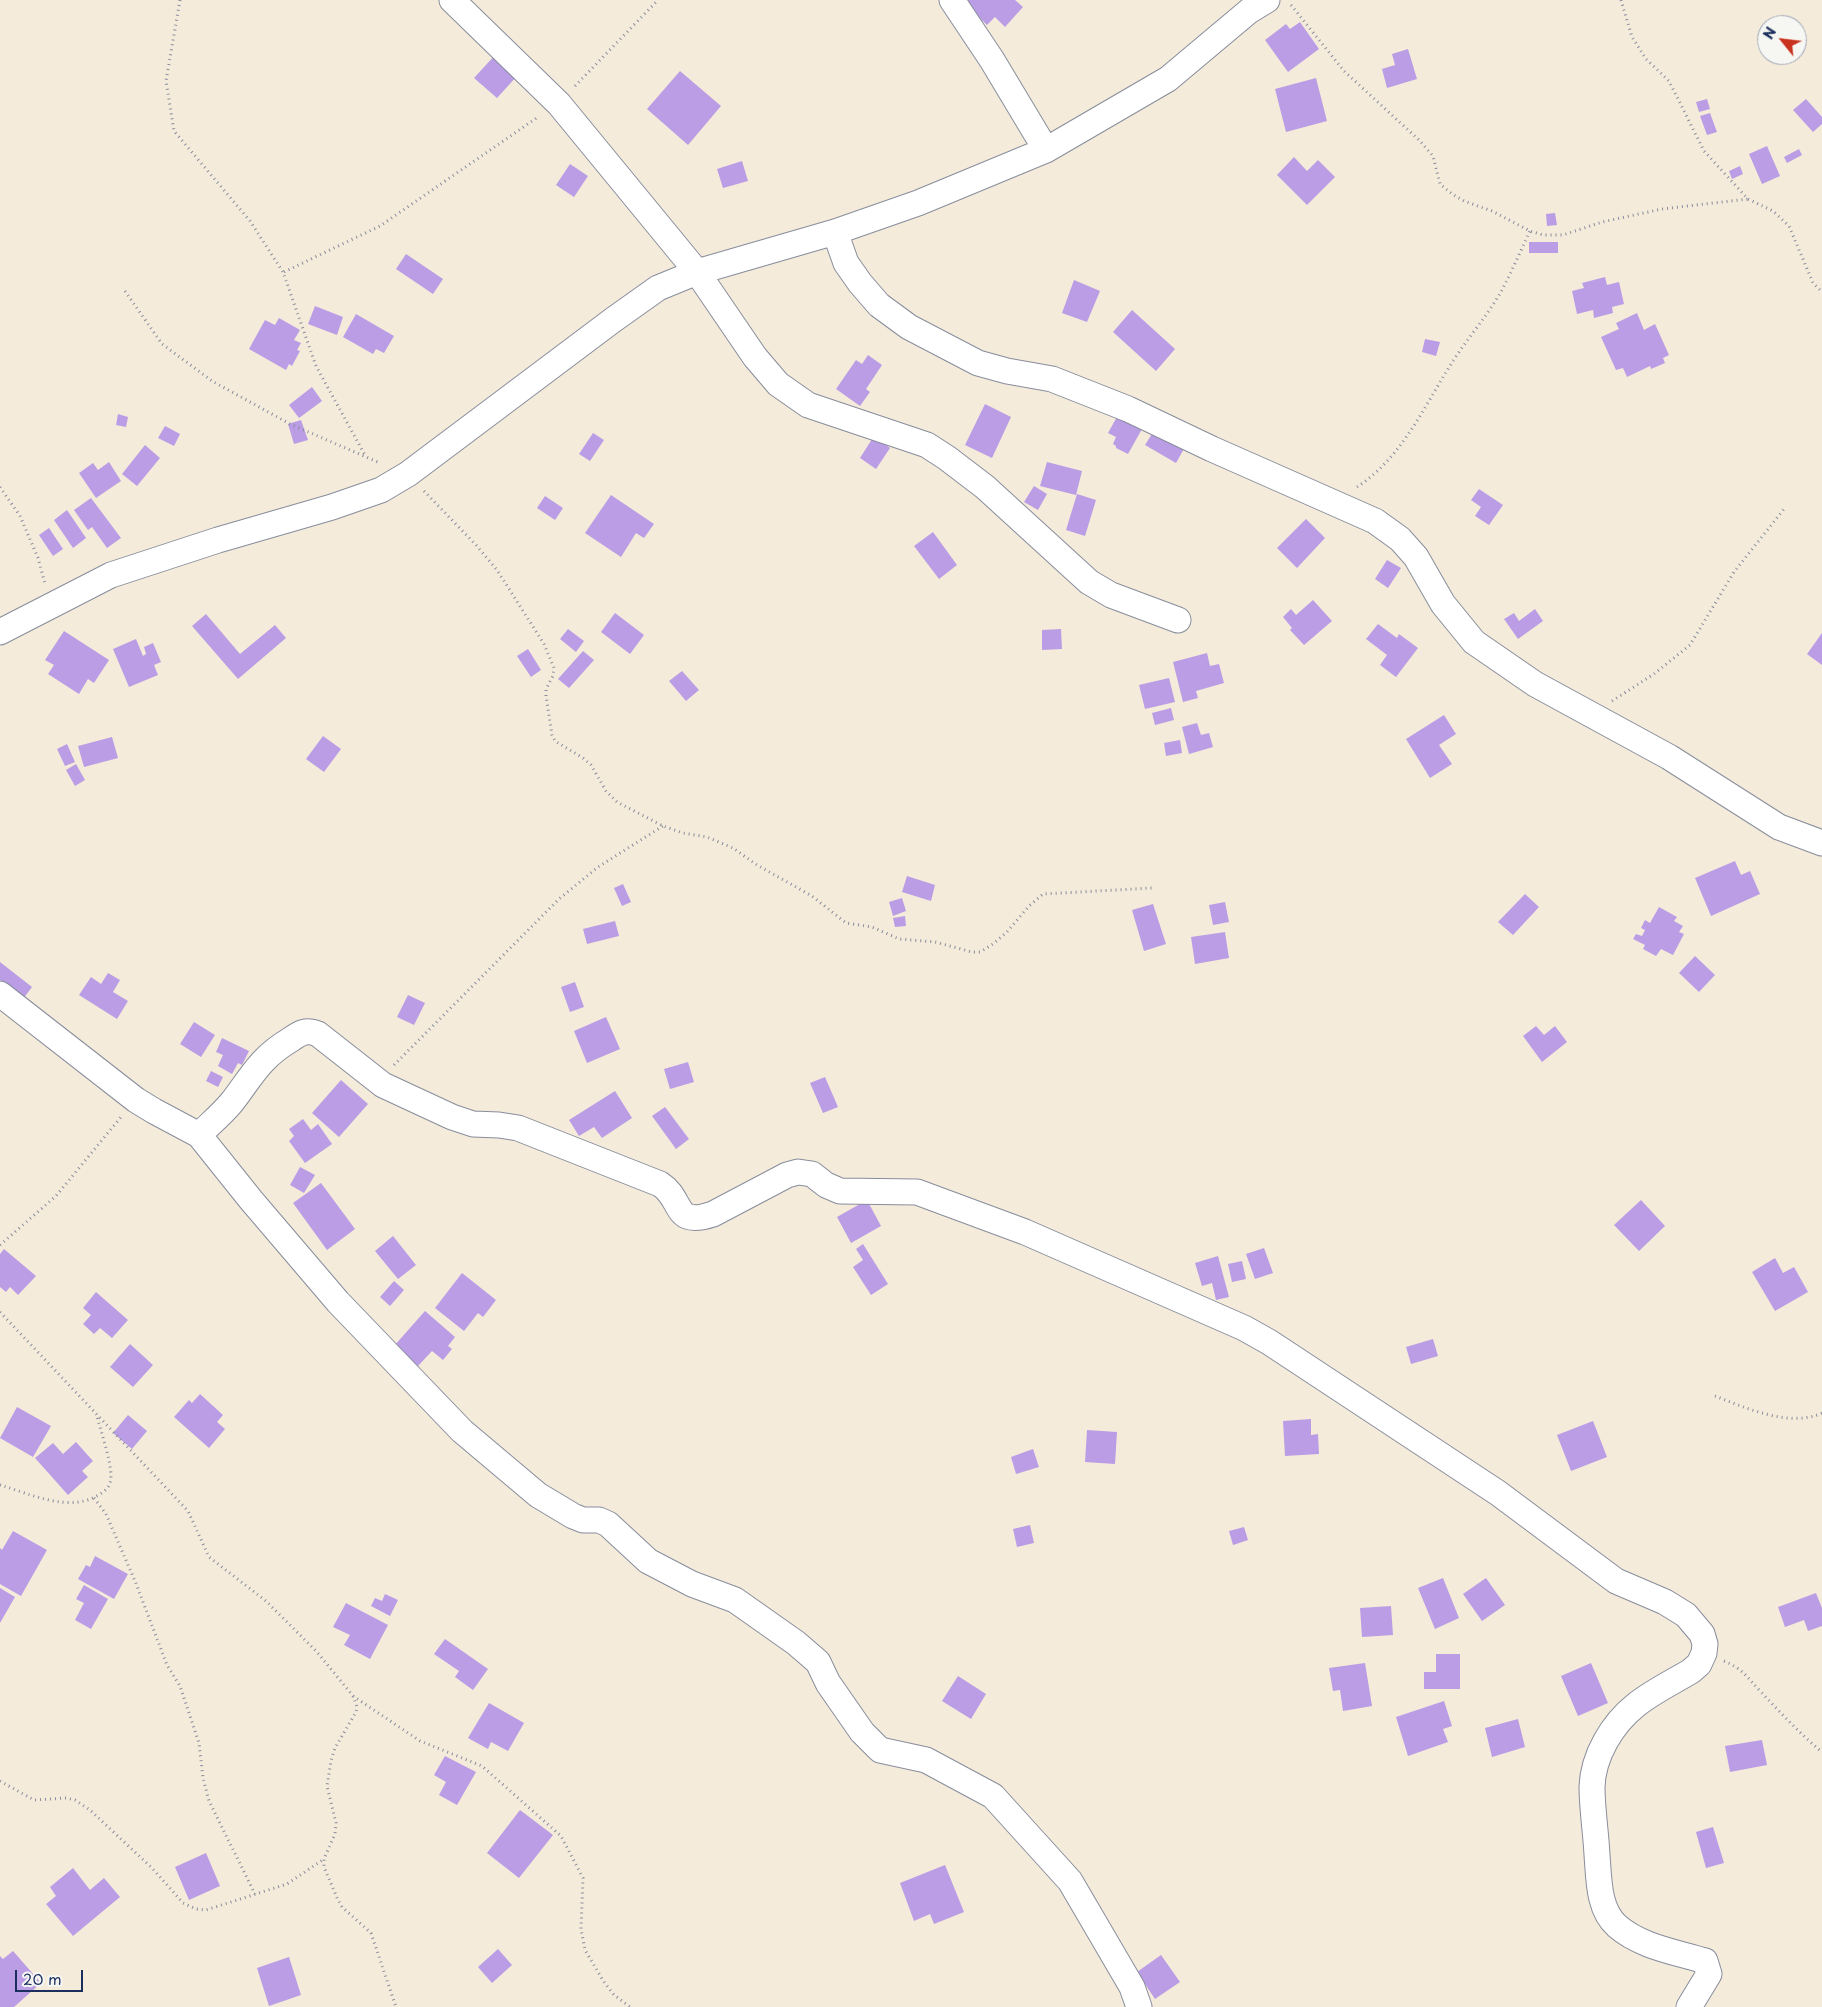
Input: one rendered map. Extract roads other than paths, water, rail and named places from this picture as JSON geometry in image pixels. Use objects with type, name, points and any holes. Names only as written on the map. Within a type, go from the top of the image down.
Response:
[{"type":"street","points":[[452,0],[559,104],[697,272],[755,357],[778,384],[808,405],[927,445],[966,471],[985,487],[1089,582],[1111,596],[1178,620]]},
{"type":"street","points":[[952,0],[992,60],[1046,150]]},
{"type":"street","points":[[0,632],[111,575],[218,540],[332,507],[381,490],[408,474],[658,288],[697,272],[835,232],[918,204],[1046,150],[1168,79],[1266,0]]},
{"type":"street","points":[[835,232],[846,264],[860,283],[879,305],[910,327],[978,363],[1007,371],[1052,379],[1128,409],[1212,449],[1375,521],[1400,539],[1416,557],[1443,604],[1474,642],[1535,684],[1669,757],[1779,827],[1822,843]]},
{"type":"street","points":[[0,994],[136,1100],[199,1135],[251,1200],[338,1302],[462,1431],[538,1494],[563,1511],[584,1520],[599,1520],[608,1524],[648,1561],[692,1584],[735,1600],[796,1643],[818,1662],[828,1682],[862,1732],[880,1750],[926,1760],[994,1796],[1070,1881],[1127,1979],[1139,2007]]},
{"type":"street","points":[[199,1135],[232,1102],[263,1060],[279,1046],[301,1033],[310,1031],[318,1034],[383,1085],[452,1117],[473,1124],[518,1128],[620,1169],[646,1177],[667,1188],[679,1209],[692,1218],[702,1218],[713,1214],[787,1175],[806,1173],[840,1191],[917,1192],[1025,1232],[1244,1328],[1269,1342],[1498,1493],[1616,1581],[1665,1602],[1686,1616],[1702,1634],[1705,1644],[1704,1653],[1699,1664],[1691,1671],[1636,1705],[1611,1732],[1600,1751],[1595,1766],[1592,1786],[1600,1894],[1608,1913],[1616,1925],[1634,1939],[1705,1962],[1709,1974],[1689,2007]]}]
